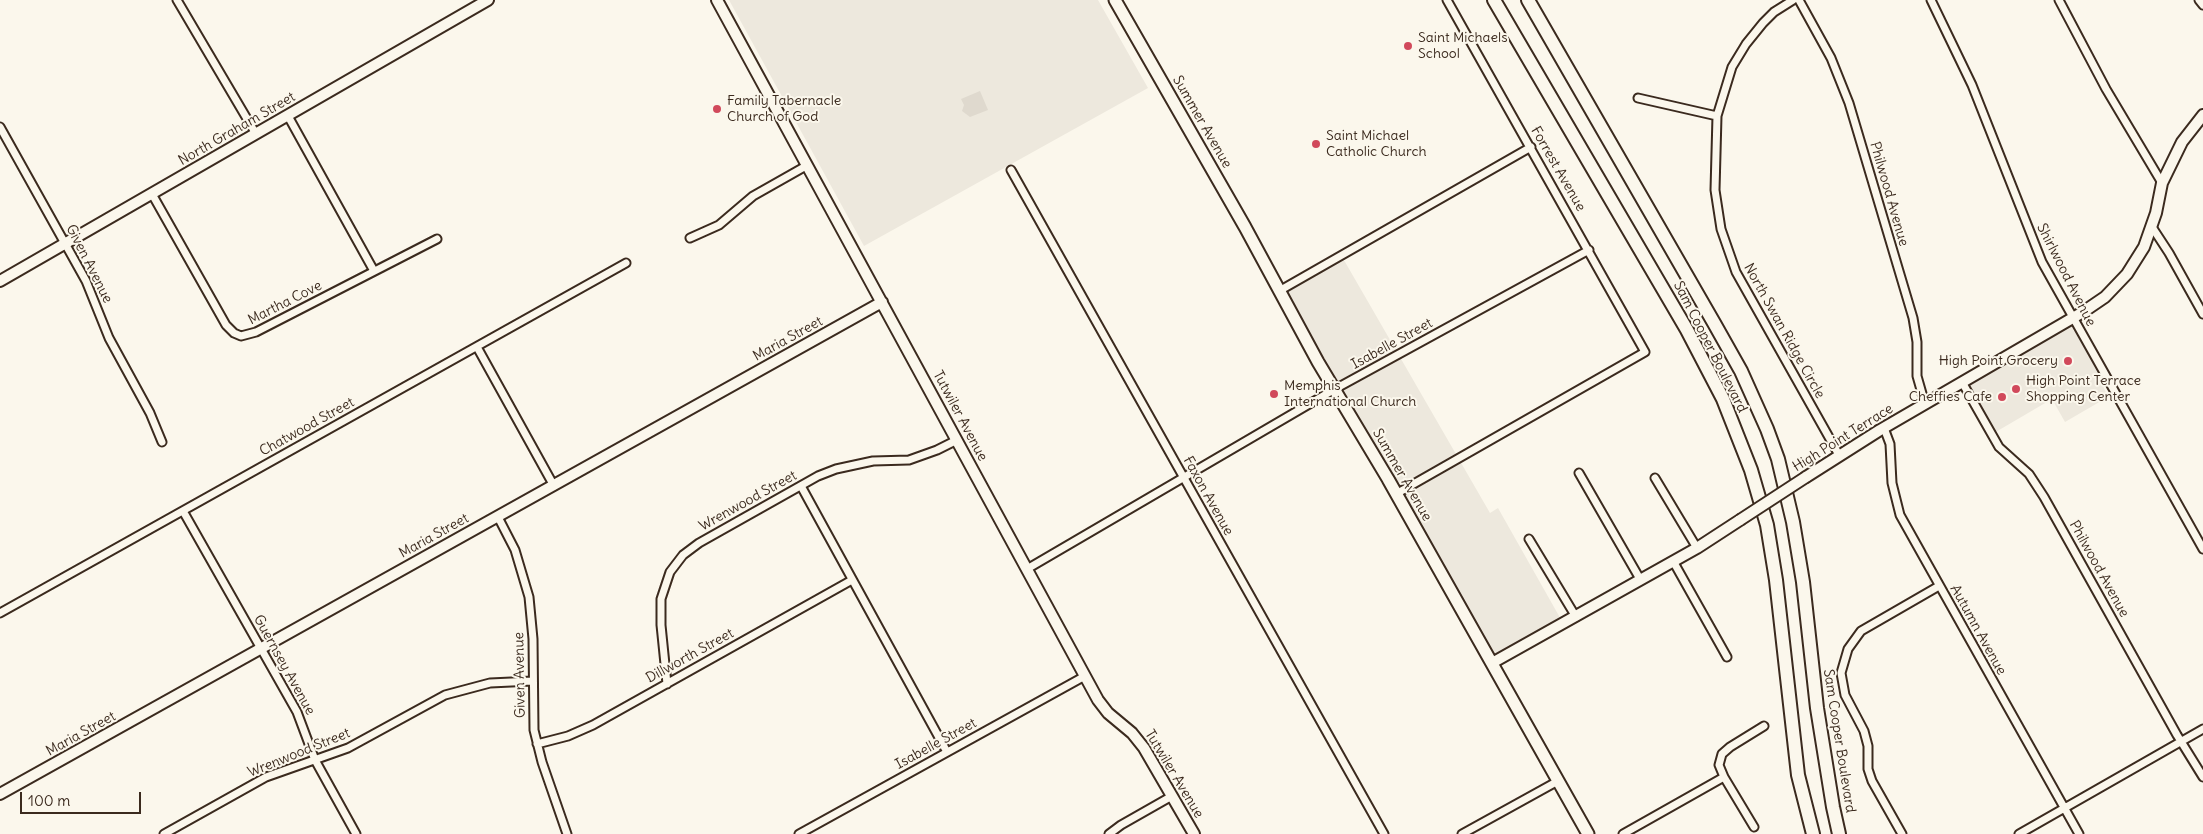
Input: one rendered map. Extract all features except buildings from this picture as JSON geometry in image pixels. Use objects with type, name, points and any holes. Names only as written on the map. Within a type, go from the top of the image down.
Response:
[{"type":"highway","points":[[1490,0],[1546,88]]},
{"type":"highway","name":"Sam Cooper Boulevard","points":[[1494,0],[1687,330],[1723,400],[1751,470],[1767,524],[1776,580],[1798,775],[1813,834]]},
{"type":"highway","name":"Sam Cooper Boulevard","points":[[1528,0],[1732,355],[1753,396],[1770,436],[1778,459],[1796,539],[1803,582],[1816,708],[1832,807],[1841,834]]},
{"type":"highway","points":[[1798,775],[1808,834]]},
{"type":"main road","name":"Summer Avenue","points":[[1115,0],[1588,834]]},
{"type":"street","points":[[178,0],[256,134]]},
{"type":"street","name":"North Graham Street","points":[[0,281],[488,0]]},
{"type":"street","name":"Tutwiler Avenue","points":[[717,0],[1098,700],[1108,713],[1132,733],[1144,748],[1194,834]]},
{"type":"street","name":"Forrest Avenue","points":[[1396,494],[1645,352],[1531,146],[1447,0]]},
{"type":"street","name":"North Swan Ridge Circle","points":[[1793,0],[1774,12],[1742,50],[1726,84],[1717,116],[1715,190],[1721,229],[1731,260],[1742,285],[1839,455]]},
{"type":"street","name":"Philwood Avenue","points":[[1799,0],[1832,58],[1849,103],[1913,318],[1917,342],[1917,376],[1925,404]]},
{"type":"street","name":"Shirlwood Avenue","points":[[1931,0],[1972,85],[2037,250],[2073,318],[2203,549]]},
{"type":"street","points":[[2059,0],[2075,33],[2123,119],[2162,184]]},
{"type":"street","points":[[2199,0],[2203,5]]},
{"type":"street","points":[[1638,98],[1717,116]]},
{"type":"street","name":"High Point Terrace","points":[[1492,664],[1697,548],[1839,455],[2073,318],[2105,297],[2122,279],[2144,247],[2152,227],[2162,184],[2182,142],[2203,115]]},
{"type":"street","points":[[288,116],[374,271]]},
{"type":"street","name":"Given Avenue","points":[[0,128],[86,281],[109,338],[150,413],[162,442]]},
{"type":"street","points":[[1279,291],[1531,146]]},
{"type":"street","points":[[690,238],[719,225],[753,196],[806,166]]},
{"type":"street","name":"Faxon Avenue","points":[[1011,170],[1384,834]]},
{"type":"street","name":"Martha Cove","points":[[152,194],[226,325],[238,335],[245,336],[256,332],[437,239]]},
{"type":"street","points":[[2152,227],[2169,253],[2203,314]]},
{"type":"street","name":"Isabelle Street","points":[[1027,570],[1335,389],[1589,250]]},
{"type":"street","name":"Chatwood Street","points":[[0,613],[626,263]]},
{"type":"street","name":"Maria Street","points":[[0,794],[882,302]]},
{"type":"street","points":[[476,347],[554,486]]},
{"type":"street","name":"Philwood Avenue","points":[[1962,382],[1999,447],[2029,474],[2040,490],[2203,777]]},
{"type":"street","name":"Autumn Avenue","points":[[1884,428],[1890,444],[1892,483],[1897,506],[2079,834]]},
{"type":"street","name":"Wrenwood Street","points":[[667,684],[661,625],[661,599],[664,585],[676,563],[699,543],[801,486],[836,469],[874,461],[909,460],[930,453],[957,440]]},
{"type":"street","points":[[1578,473],[1640,579]]},
{"type":"street","points":[[1655,478],[1697,548]]},
{"type":"street","points":[[801,486],[947,752]]},
{"type":"street","name":"Guernsey Avenue","points":[[183,511],[296,712],[315,760],[356,834]]},
{"type":"street","name":"Given Avenue","points":[[498,517],[518,558],[529,597],[532,630],[533,724],[537,744],[567,834]]},
{"type":"street","points":[[1529,539],[1576,617]]},
{"type":"street","points":[[1673,561],[1727,657]]},
{"type":"street","name":"Dillworth Street","points":[[537,744],[581,732],[852,580]]},
{"type":"street","points":[[1902,834],[1872,781],[1868,769],[1868,746],[1864,731],[1845,695],[1841,673],[1848,649],[1861,631],[1940,586]]},
{"type":"street","name":"Isabelle Street","points":[[800,834],[1085,676]]},
{"type":"street","name":"Wrenwood Street","points":[[164,834],[266,777],[356,744],[445,695],[490,683],[533,681]]},
{"type":"street","points":[[1754,828],[1724,778],[1719,764],[1722,754],[1764,726]]},
{"type":"street","points":[[2019,834],[2203,729]]},
{"type":"street","points":[[1623,834],[1724,778]]},
{"type":"street","points":[[1462,834],[1558,781]]},
{"type":"street","points":[[1109,834],[1121,825],[1172,796]]},
{"type":"shaded area","points":[[729,0],[1098,0],[1148,88],[864,246]]},
{"type":"shaded area","points":[[980,91],[988,110],[970,117],[962,111],[964,105],[961,99]]},
{"type":"shaded area","points":[[1341,255],[1490,513],[1498,508],[1563,623],[1492,663],[1279,291]]},
{"type":"shaded area","points":[[2073,318],[2108,397],[2065,422],[2052,399],[1994,433],[1962,383]]},
{"type":"place","name":"Saint Michaels School","points":[[1408,46]]},
{"type":"place","name":"Family Tabernacle Church of God","points":[[717,109]]},
{"type":"place","name":"Saint Michael Catholic Church","points":[[1316,144]]},
{"type":"place","name":"High Point Grocery","points":[[2068,361]]},
{"type":"place","name":"High Point Terrace Shopping Center","points":[[2016,389]]},
{"type":"place","name":"Memphis International Church","points":[[1274,394]]},
{"type":"place","name":"Cheffies Cafe","points":[[2002,397]]}]
